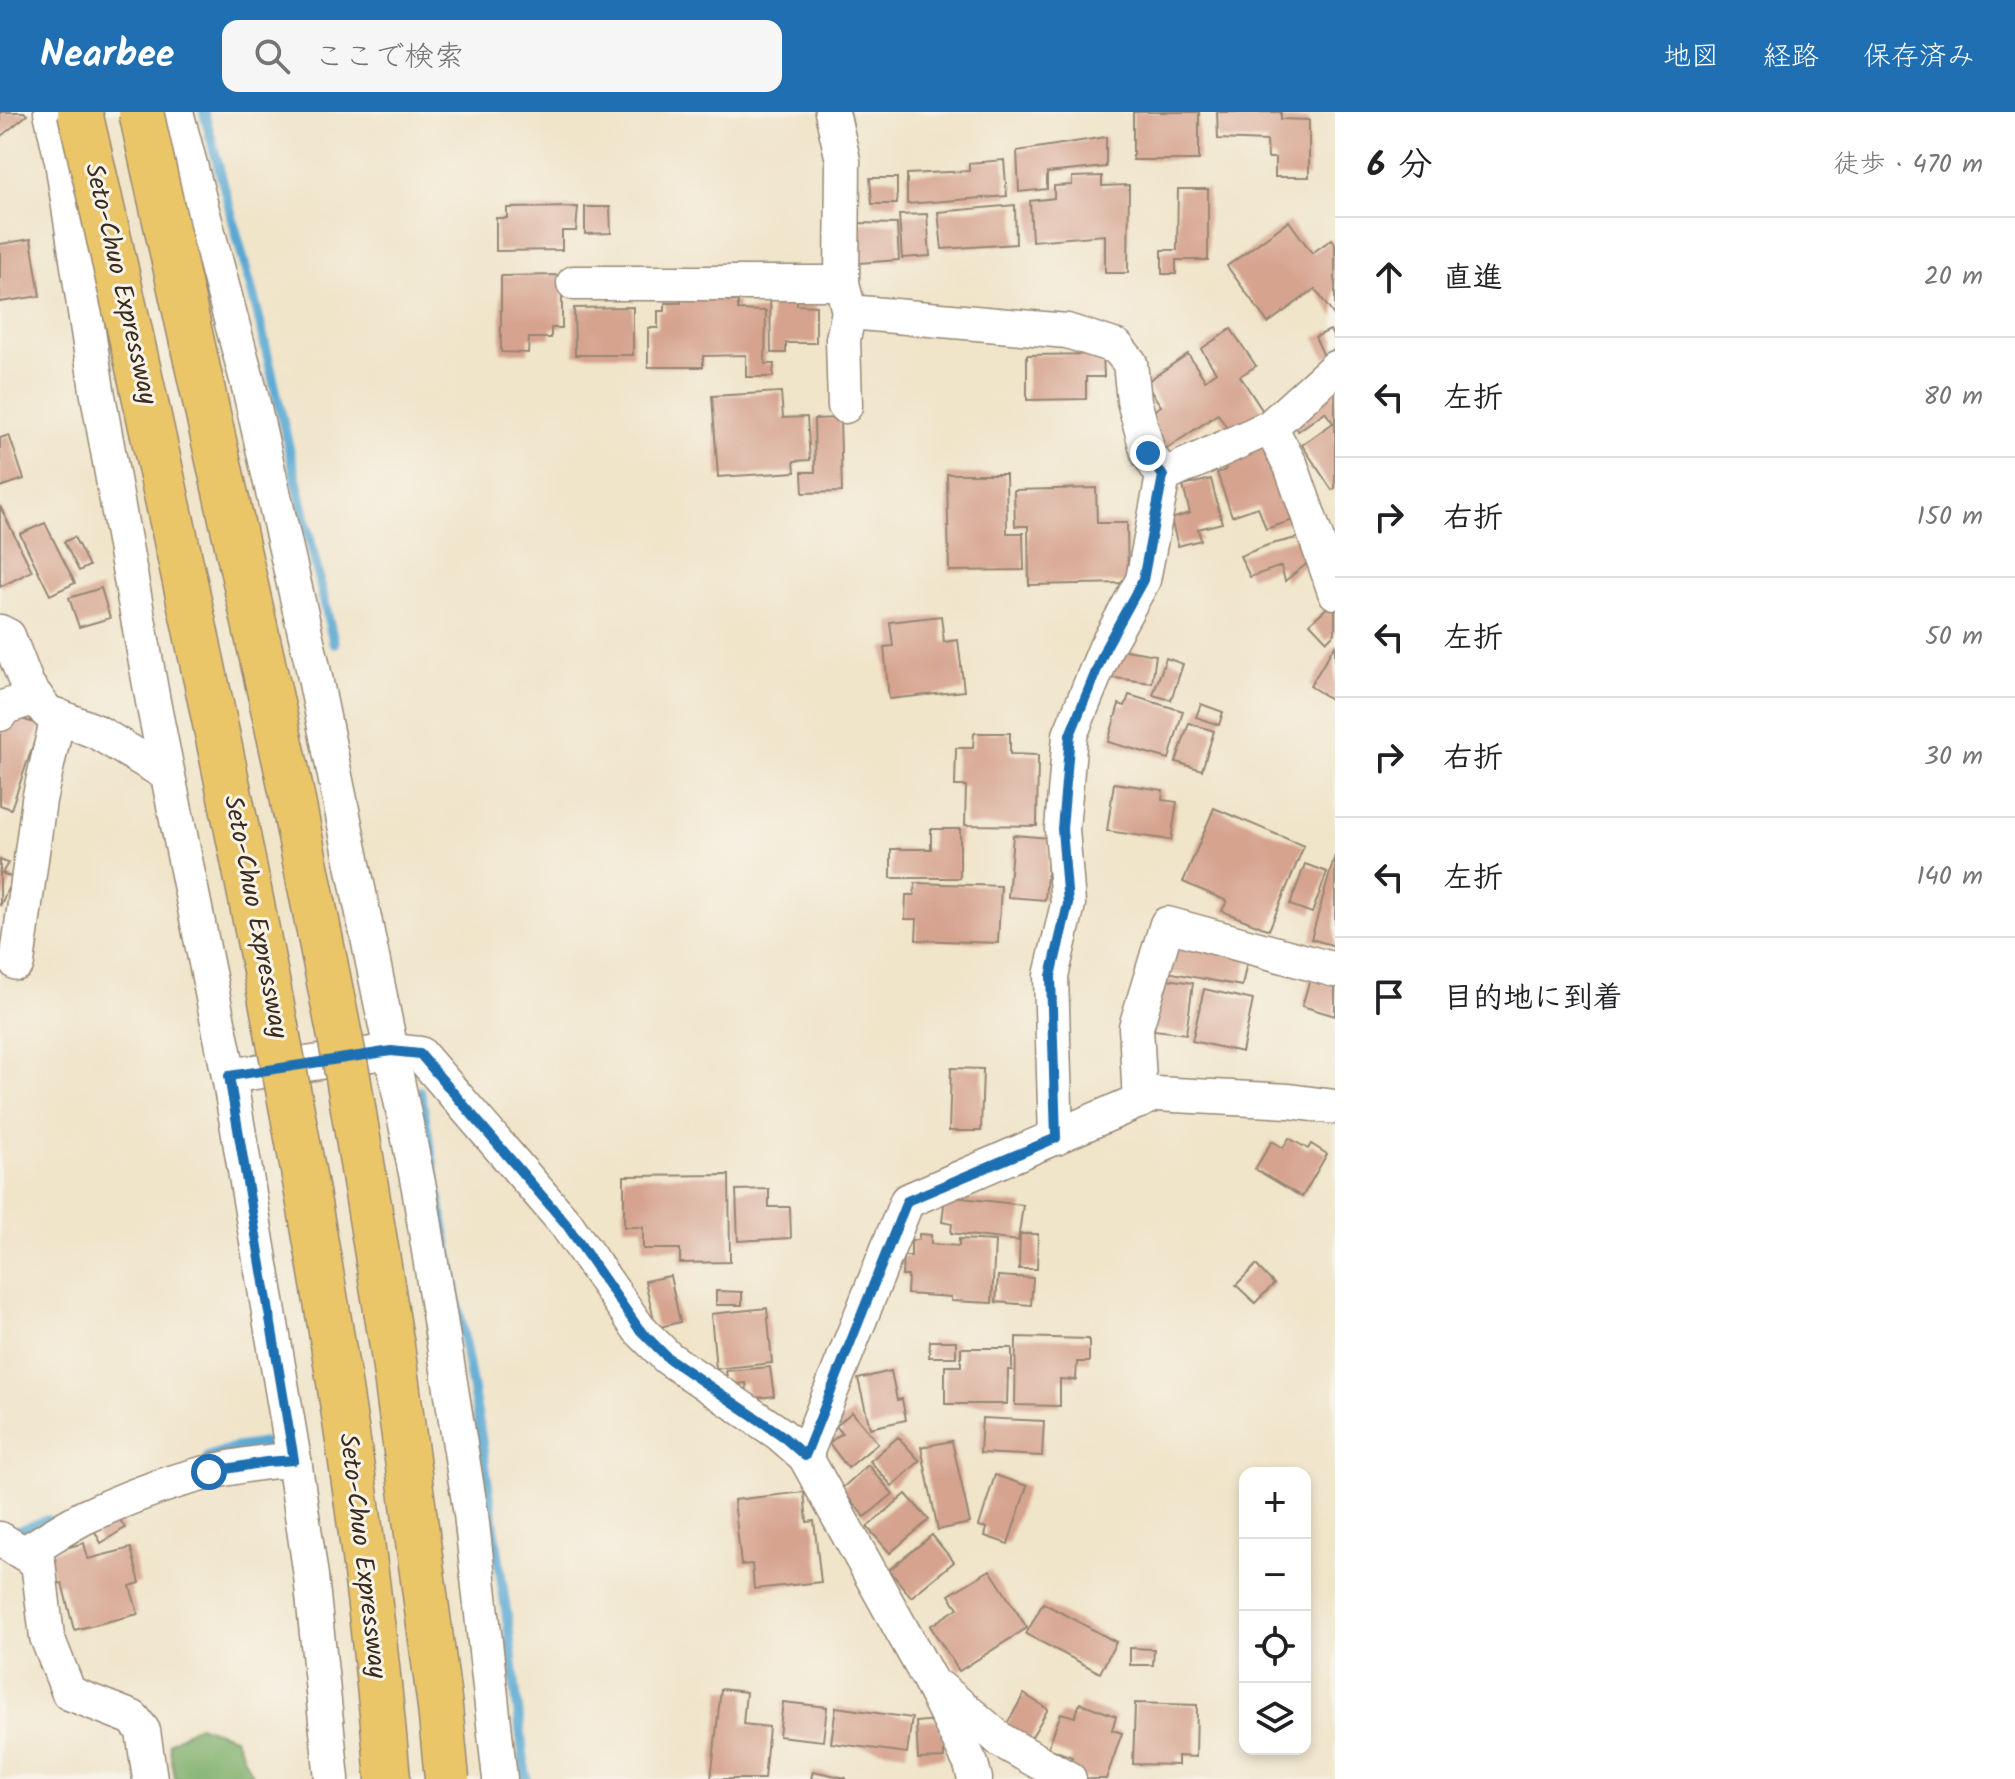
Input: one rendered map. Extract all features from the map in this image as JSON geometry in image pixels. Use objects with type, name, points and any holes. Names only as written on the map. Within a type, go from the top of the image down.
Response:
[{"type":"highway","name":"Seto-Chuo Expressway","points":[[80,112],[170,503],[288,1087],[336,1356],[388,1779]]},
{"type":"highway","points":[[141,112],[284,755],[348,1077],[392,1346],[447,1779]]},
{"type":"street","points":[[51,112],[167,774],[229,1076],[294,1460],[311,1576],[332,1779]]},
{"type":"street","points":[[176,112],[250,391],[319,694],[419,1188],[471,1514],[500,1779]]},
{"type":"street","points":[[832,112],[843,160],[845,406]]},
{"type":"street","points":[[574,283],[845,298],[1067,331],[1117,347],[1130,363],[1134,401],[1148,453],[1163,476],[1143,580],[1106,647],[1070,735],[1062,829],[1068,904],[1051,976],[1056,1138]]},
{"type":"street","points":[[1163,476],[1270,427],[1335,368]]},
{"type":"street","points":[[1270,427],[1291,466],[1335,592]]},
{"type":"street","points":[[0,632],[8,636],[27,685],[47,707],[97,732],[167,774]]},
{"type":"street","points":[[0,714],[2,708],[47,707]]},
{"type":"street","points":[[17,963],[39,800],[47,707]]},
{"type":"street","points":[[1140,1101],[1136,1027],[1167,924],[1335,970]]},
{"type":"street","points":[[229,1076],[391,1051],[420,1054],[566,1224],[639,1329],[668,1358],[780,1434],[805,1456],[929,1679],[971,1764],[975,1779]]},
{"type":"street","points":[[805,1456],[907,1201],[1155,1094],[1289,1101],[1335,1107]]},
{"type":"street","points":[[12,1546],[150,1490],[209,1472],[294,1460]]},
{"type":"street","points":[[12,1546],[38,1562],[47,1637],[69,1693],[133,1718],[143,1731],[150,1779]]},
{"type":"street","points":[[929,1679],[1002,1741],[1069,1779]]},
{"type":"green space","points":[[198,1725],[234,1737],[254,1779],[175,1779],[169,1743]]},
{"type":"building","points":[[0,112],[24,112],[27,115],[0,137]]},
{"type":"building","points":[[1133,112],[1199,112],[1199,160],[1133,160]]},
{"type":"building","points":[[1217,112],[1281,112],[1281,119],[1309,120],[1309,177],[1275,177],[1275,158],[1268,158],[1267,141],[1218,139]]},
{"type":"building","points":[[1106,137],[1106,167],[1047,173],[1047,189],[1019,192],[1017,151]]},
{"type":"building","points":[[1004,160],[1007,196],[907,204],[907,174],[969,171],[969,163]]},
{"type":"building","points":[[1102,176],[1102,186],[1129,185],[1128,273],[1105,273],[1105,235],[1032,241],[1030,201],[1054,198],[1054,186],[1072,185],[1072,177]]},
{"type":"building","points":[[870,178],[897,178],[897,204],[872,204]]},
{"type":"building","points":[[1178,189],[1208,189],[1208,260],[1176,260],[1176,274],[1162,274],[1162,250],[1177,250]]},
{"type":"building","points":[[1015,205],[1016,244],[942,249],[938,212]]},
{"type":"building","points":[[578,207],[576,231],[562,231],[562,250],[496,251],[496,218],[507,218],[507,208]]},
{"type":"building","points":[[585,207],[610,207],[611,233],[585,234]]},
{"type":"building","points":[[927,214],[930,256],[902,258],[899,215]]},
{"type":"building","points":[[1289,221],[1312,253],[1332,239],[1335,244],[1335,317],[1315,289],[1268,323],[1227,266]]},
{"type":"building","points":[[857,223],[897,224],[899,260],[859,263]]},
{"type":"building","points":[[31,239],[40,296],[0,302],[0,244]]},
{"type":"building","points":[[562,275],[562,328],[551,328],[551,338],[529,338],[528,353],[501,352],[501,276]]},
{"type":"building","points":[[770,292],[797,292],[797,305],[816,306],[816,343],[786,343],[786,353],[771,353]]},
{"type":"building","points":[[680,293],[728,293],[728,301],[738,301],[738,310],[766,311],[765,364],[774,364],[773,377],[746,377],[746,355],[703,356],[703,367],[648,367],[648,328],[658,328],[658,311],[665,311],[665,303],[681,303]]},
{"type":"building","points":[[633,307],[633,355],[575,355],[574,308]]},
{"type":"building","points":[[1231,329],[1256,366],[1240,376],[1264,413],[1231,435],[1218,414],[1166,449],[1144,417],[1161,406],[1145,383],[1188,354],[1205,380],[1216,372],[1201,349]]},
{"type":"building","points":[[1330,330],[1335,340],[1335,353],[1325,358],[1315,337]]},
{"type":"building","points":[[1103,354],[1104,377],[1086,377],[1086,399],[1027,400],[1027,355]]},
{"type":"building","points":[[1335,388],[1335,488],[1332,490],[1302,445],[1333,423],[1325,412],[1298,431],[1289,419]]},
{"type":"building","points":[[781,392],[783,418],[807,417],[810,460],[794,461],[795,472],[718,477],[712,396]]},
{"type":"building","points":[[840,418],[842,492],[803,493],[802,472],[815,472],[814,419]]},
{"type":"building","points":[[9,435],[24,479],[0,487],[0,438]]},
{"type":"building","points":[[1273,440],[1299,518],[1266,529],[1258,507],[1232,516],[1217,473],[1226,470],[1222,457]]},
{"type":"building","points":[[947,474],[1006,474],[1007,533],[1023,533],[1024,570],[949,571]]},
{"type":"building","points":[[1211,479],[1222,523],[1198,529],[1201,540],[1178,546],[1171,519],[1190,513],[1183,486]]},
{"type":"building","points":[[1096,488],[1097,523],[1127,523],[1128,583],[1029,585],[1028,526],[1015,526],[1014,490]]},
{"type":"building","points":[[0,506],[32,571],[0,587]]},
{"type":"building","points":[[45,523],[75,583],[50,595],[20,534]]},
{"type":"building","points":[[1305,536],[1314,558],[1285,581],[1281,566],[1250,577],[1240,556]]},
{"type":"building","points":[[74,537],[89,566],[79,571],[64,542]]},
{"type":"building","points":[[101,588],[110,618],[79,627],[69,598]]},
{"type":"building","points":[[1331,604],[1335,608],[1335,633],[1327,641],[1310,623]]},
{"type":"building","points":[[941,616],[944,642],[958,640],[964,691],[889,699],[884,647],[893,646],[890,622]]},
{"type":"building","points":[[1335,645],[1335,702],[1310,686]]},
{"type":"building","points":[[1113,648],[1156,655],[1152,683],[1108,677]]},
{"type":"building","points":[[1166,658],[1183,664],[1171,700],[1153,695]]},
{"type":"building","points":[[1129,695],[1183,711],[1169,759],[1108,742],[1119,704],[1125,706]]},
{"type":"building","points":[[1201,704],[1223,712],[1219,725],[1196,717]]},
{"type":"building","points":[[4,713],[40,725],[11,809],[0,805],[0,725]]},
{"type":"building","points":[[1189,723],[1214,731],[1202,770],[1176,762]]},
{"type":"building","points":[[974,733],[1010,733],[1010,754],[1038,755],[1037,826],[965,825],[966,786],[955,786],[956,748],[973,748]]},
{"type":"building","points":[[1114,783],[1163,790],[1162,800],[1177,802],[1171,840],[1107,831]]},
{"type":"building","points":[[1214,808],[1304,846],[1269,930],[1222,911],[1227,901],[1183,882]]},
{"type":"building","points":[[931,829],[960,829],[960,878],[891,878],[891,849],[931,849]]},
{"type":"building","points":[[1013,835],[1050,838],[1045,900],[1008,897]]},
{"type":"building","points":[[1335,855],[1335,946],[1311,939]]},
{"type":"building","points":[[0,860],[8,863],[2,873],[13,878],[0,906]]},
{"type":"building","points":[[1305,864],[1327,872],[1312,913],[1290,905]]},
{"type":"building","points":[[915,883],[1001,886],[998,943],[916,940],[917,919],[905,919],[906,895],[914,895]]},
{"type":"building","points":[[1173,943],[1248,957],[1242,986],[1167,972]]},
{"type":"building","points":[[1161,978],[1193,983],[1186,1034],[1154,1030]]},
{"type":"building","points":[[1310,979],[1335,987],[1335,1016],[1302,1006]]},
{"type":"building","points":[[1204,989],[1253,1000],[1242,1052],[1192,1041]]},
{"type":"building","points":[[951,1068],[983,1069],[981,1131],[949,1131]]},
{"type":"building","points":[[1289,1138],[1308,1149],[1311,1144],[1327,1154],[1302,1197],[1255,1169],[1272,1141],[1283,1148]]},
{"type":"building","points":[[729,1175],[730,1262],[680,1263],[680,1249],[643,1249],[643,1227],[624,1227],[624,1176]]},
{"type":"building","points":[[769,1189],[769,1207],[790,1207],[791,1238],[738,1241],[736,1190]]},
{"type":"building","points":[[945,1196],[1023,1205],[1018,1241],[951,1233],[952,1224],[942,1222]]},
{"type":"building","points":[[919,1234],[931,1235],[931,1244],[959,1246],[959,1239],[995,1241],[992,1303],[907,1294],[908,1276],[902,1276],[903,1256],[911,1256],[911,1240],[919,1240]]},
{"type":"building","points":[[1020,1234],[1038,1234],[1037,1269],[1019,1269]]},
{"type":"building","points":[[1256,1265],[1274,1284],[1255,1303],[1236,1285]]},
{"type":"building","points":[[670,1276],[680,1322],[656,1328],[645,1281]]},
{"type":"building","points":[[998,1276],[1033,1278],[1031,1305],[996,1302]]},
{"type":"building","points":[[716,1291],[742,1292],[742,1305],[716,1305]]},
{"type":"building","points":[[767,1308],[772,1363],[716,1369],[711,1314]]},
{"type":"building","points":[[1016,1337],[1089,1339],[1089,1362],[1077,1362],[1076,1380],[1060,1379],[1060,1406],[1015,1405]]},
{"type":"building","points":[[930,1341],[956,1341],[956,1357],[929,1357]]},
{"type":"building","points":[[961,1348],[1012,1348],[1007,1404],[945,1404],[945,1366],[961,1366]]},
{"type":"building","points":[[770,1367],[774,1396],[748,1399],[746,1383],[728,1385],[726,1371]]},
{"type":"building","points":[[891,1371],[897,1400],[902,1399],[906,1420],[870,1428],[858,1379]]},
{"type":"building","points":[[852,1412],[878,1443],[848,1468],[829,1443],[842,1433],[836,1426]]},
{"type":"building","points":[[982,1418],[1044,1421],[1042,1456],[980,1453]]},
{"type":"building","points":[[898,1437],[920,1461],[892,1486],[870,1461]]},
{"type":"building","points":[[952,1441],[970,1523],[938,1530],[921,1447]]},
{"type":"building","points":[[868,1465],[893,1494],[865,1517],[841,1489]]},
{"type":"building","points":[[995,1475],[1027,1486],[1008,1544],[985,1536],[987,1528],[979,1526]]},
{"type":"building","points":[[804,1492],[807,1522],[814,1521],[821,1582],[754,1589],[752,1564],[741,1565],[734,1500]]},
{"type":"building","points":[[906,1494],[929,1520],[890,1553],[867,1527]]},
{"type":"building","points":[[117,1515],[125,1528],[101,1543],[93,1528]]},
{"type":"building","points":[[932,1535],[954,1562],[911,1597],[889,1570]]},
{"type":"building","points":[[84,1543],[88,1559],[131,1548],[140,1583],[130,1586],[138,1614],[74,1630],[62,1583],[55,1584],[47,1553]]},
{"type":"building","points":[[990,1570],[1027,1628],[959,1671],[930,1626],[958,1608],[949,1595]]},
{"type":"building","points":[[1043,1603],[1116,1642],[1100,1673],[1026,1634]]},
{"type":"building","points":[[1130,1648],[1154,1649],[1153,1665],[1130,1665]]},
{"type":"building","points":[[721,1689],[746,1692],[743,1724],[769,1727],[764,1779],[711,1779]]},
{"type":"building","points":[[1024,1694],[1048,1709],[1030,1740],[1006,1726]]},
{"type":"building","points":[[783,1702],[827,1707],[823,1741],[779,1736]]},
{"type":"building","points":[[1080,1703],[1116,1716],[1112,1730],[1122,1733],[1106,1779],[1089,1779],[1067,1771],[1072,1757],[1048,1748],[1061,1713],[1075,1717]]},
{"type":"building","points":[[1135,1703],[1197,1705],[1196,1757],[1178,1756],[1178,1765],[1133,1764]]},
{"type":"building","points":[[836,1707],[912,1718],[907,1753],[831,1743]]},
{"type":"building","points":[[937,1720],[944,1741],[944,1758],[918,1759],[916,1722]]},
{"type":"building","points":[[813,1771],[846,1778],[846,1779],[811,1779]]},
{"type":"waterway","points":[[204,112],[258,314],[334,643]]},
{"type":"waterway","points":[[420,1091],[479,1424],[508,1624],[526,1779]]},
{"type":"waterway","points":[[208,1457],[233,1448],[266,1443]]},
{"type":"waterway","points":[[6,1531],[19,1531],[48,1520]]},
{"type":"route","points":[[209,1472],[294,1460],[229,1076],[391,1051],[420,1054],[566,1224],[639,1329],[668,1358],[780,1434],[805,1456],[907,1201],[1056,1138],[1051,976],[1068,904],[1062,829],[1070,735],[1106,647],[1143,580],[1163,476],[1148,453]]}]
